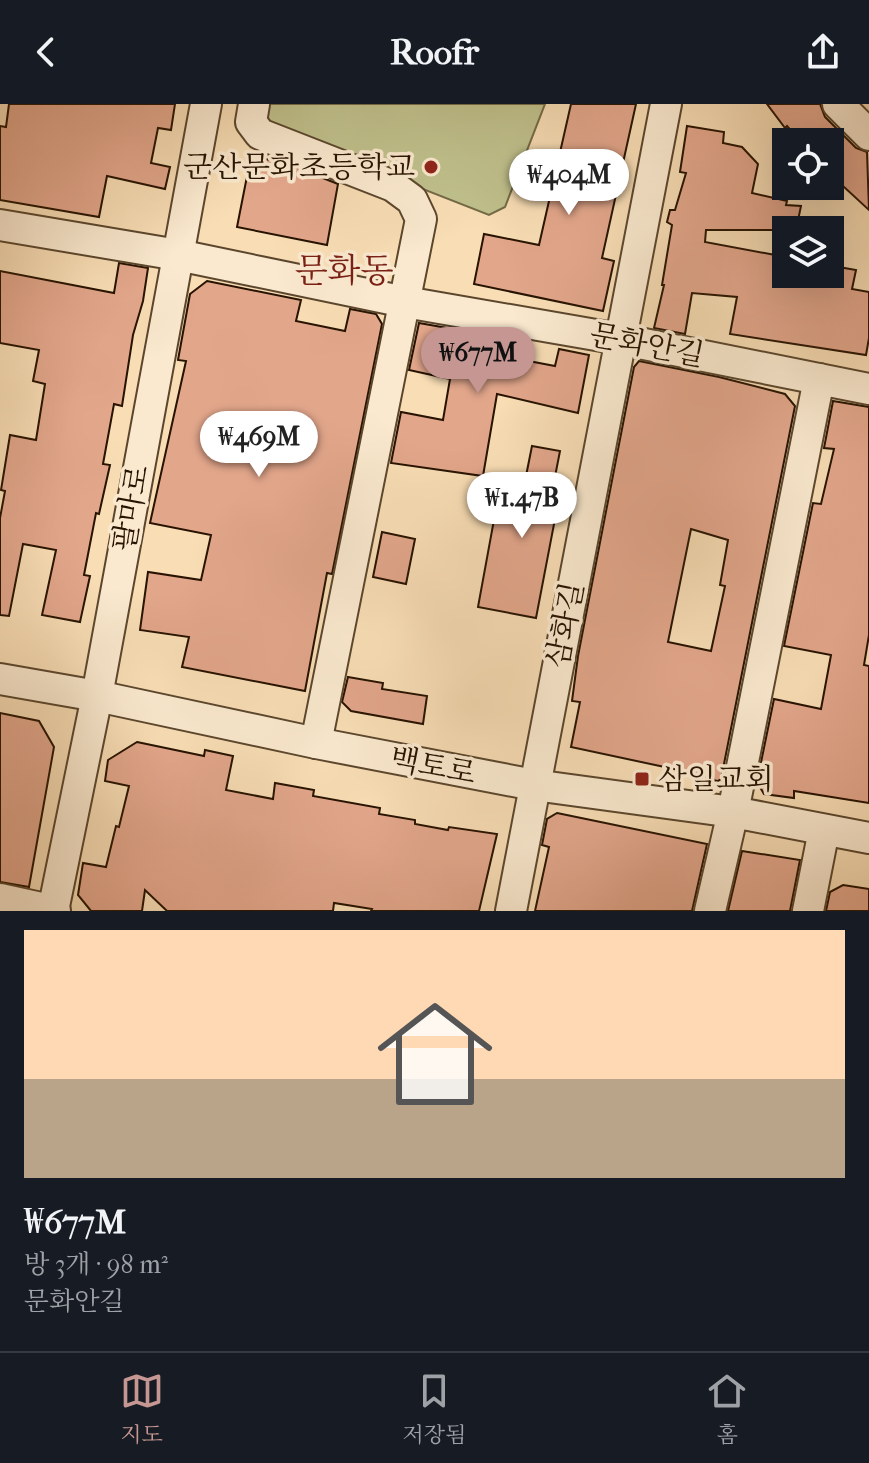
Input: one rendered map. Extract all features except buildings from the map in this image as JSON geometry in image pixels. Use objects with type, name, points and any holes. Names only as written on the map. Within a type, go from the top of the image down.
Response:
[{"type":"street","name":"팔마로","points":[[53,911],[97,696],[206,104]]},
{"type":"street","points":[[254,104],[251,122],[260,134],[393,186],[412,200],[421,219],[316,743]]},
{"type":"street","name":"삼화길","points":[[511,911],[666,104]]},
{"type":"street","points":[[838,104],[869,135]]},
{"type":"street","name":"문화안길","points":[[0,225],[178,255],[405,302],[619,339],[869,389]]},
{"type":"street","points":[[710,911],[733,812],[819,379]]},
{"type":"street","name":"백토로","points":[[0,679],[534,785],[733,812],[869,838]]},
{"type":"street","points":[[808,911],[824,830]]},
{"type":"street","points":[[0,899],[53,911]]},
{"type":"green space","points":[[260,104],[545,104],[505,207],[489,215],[272,130]]},
{"type":"place","name":"군산문화초등학교","points":[[431,167]]},
{"type":"place","name":"삼일교회","points":[[642,779]]},
{"type":"district","name":"문화동","points":[[344,270]]}]
